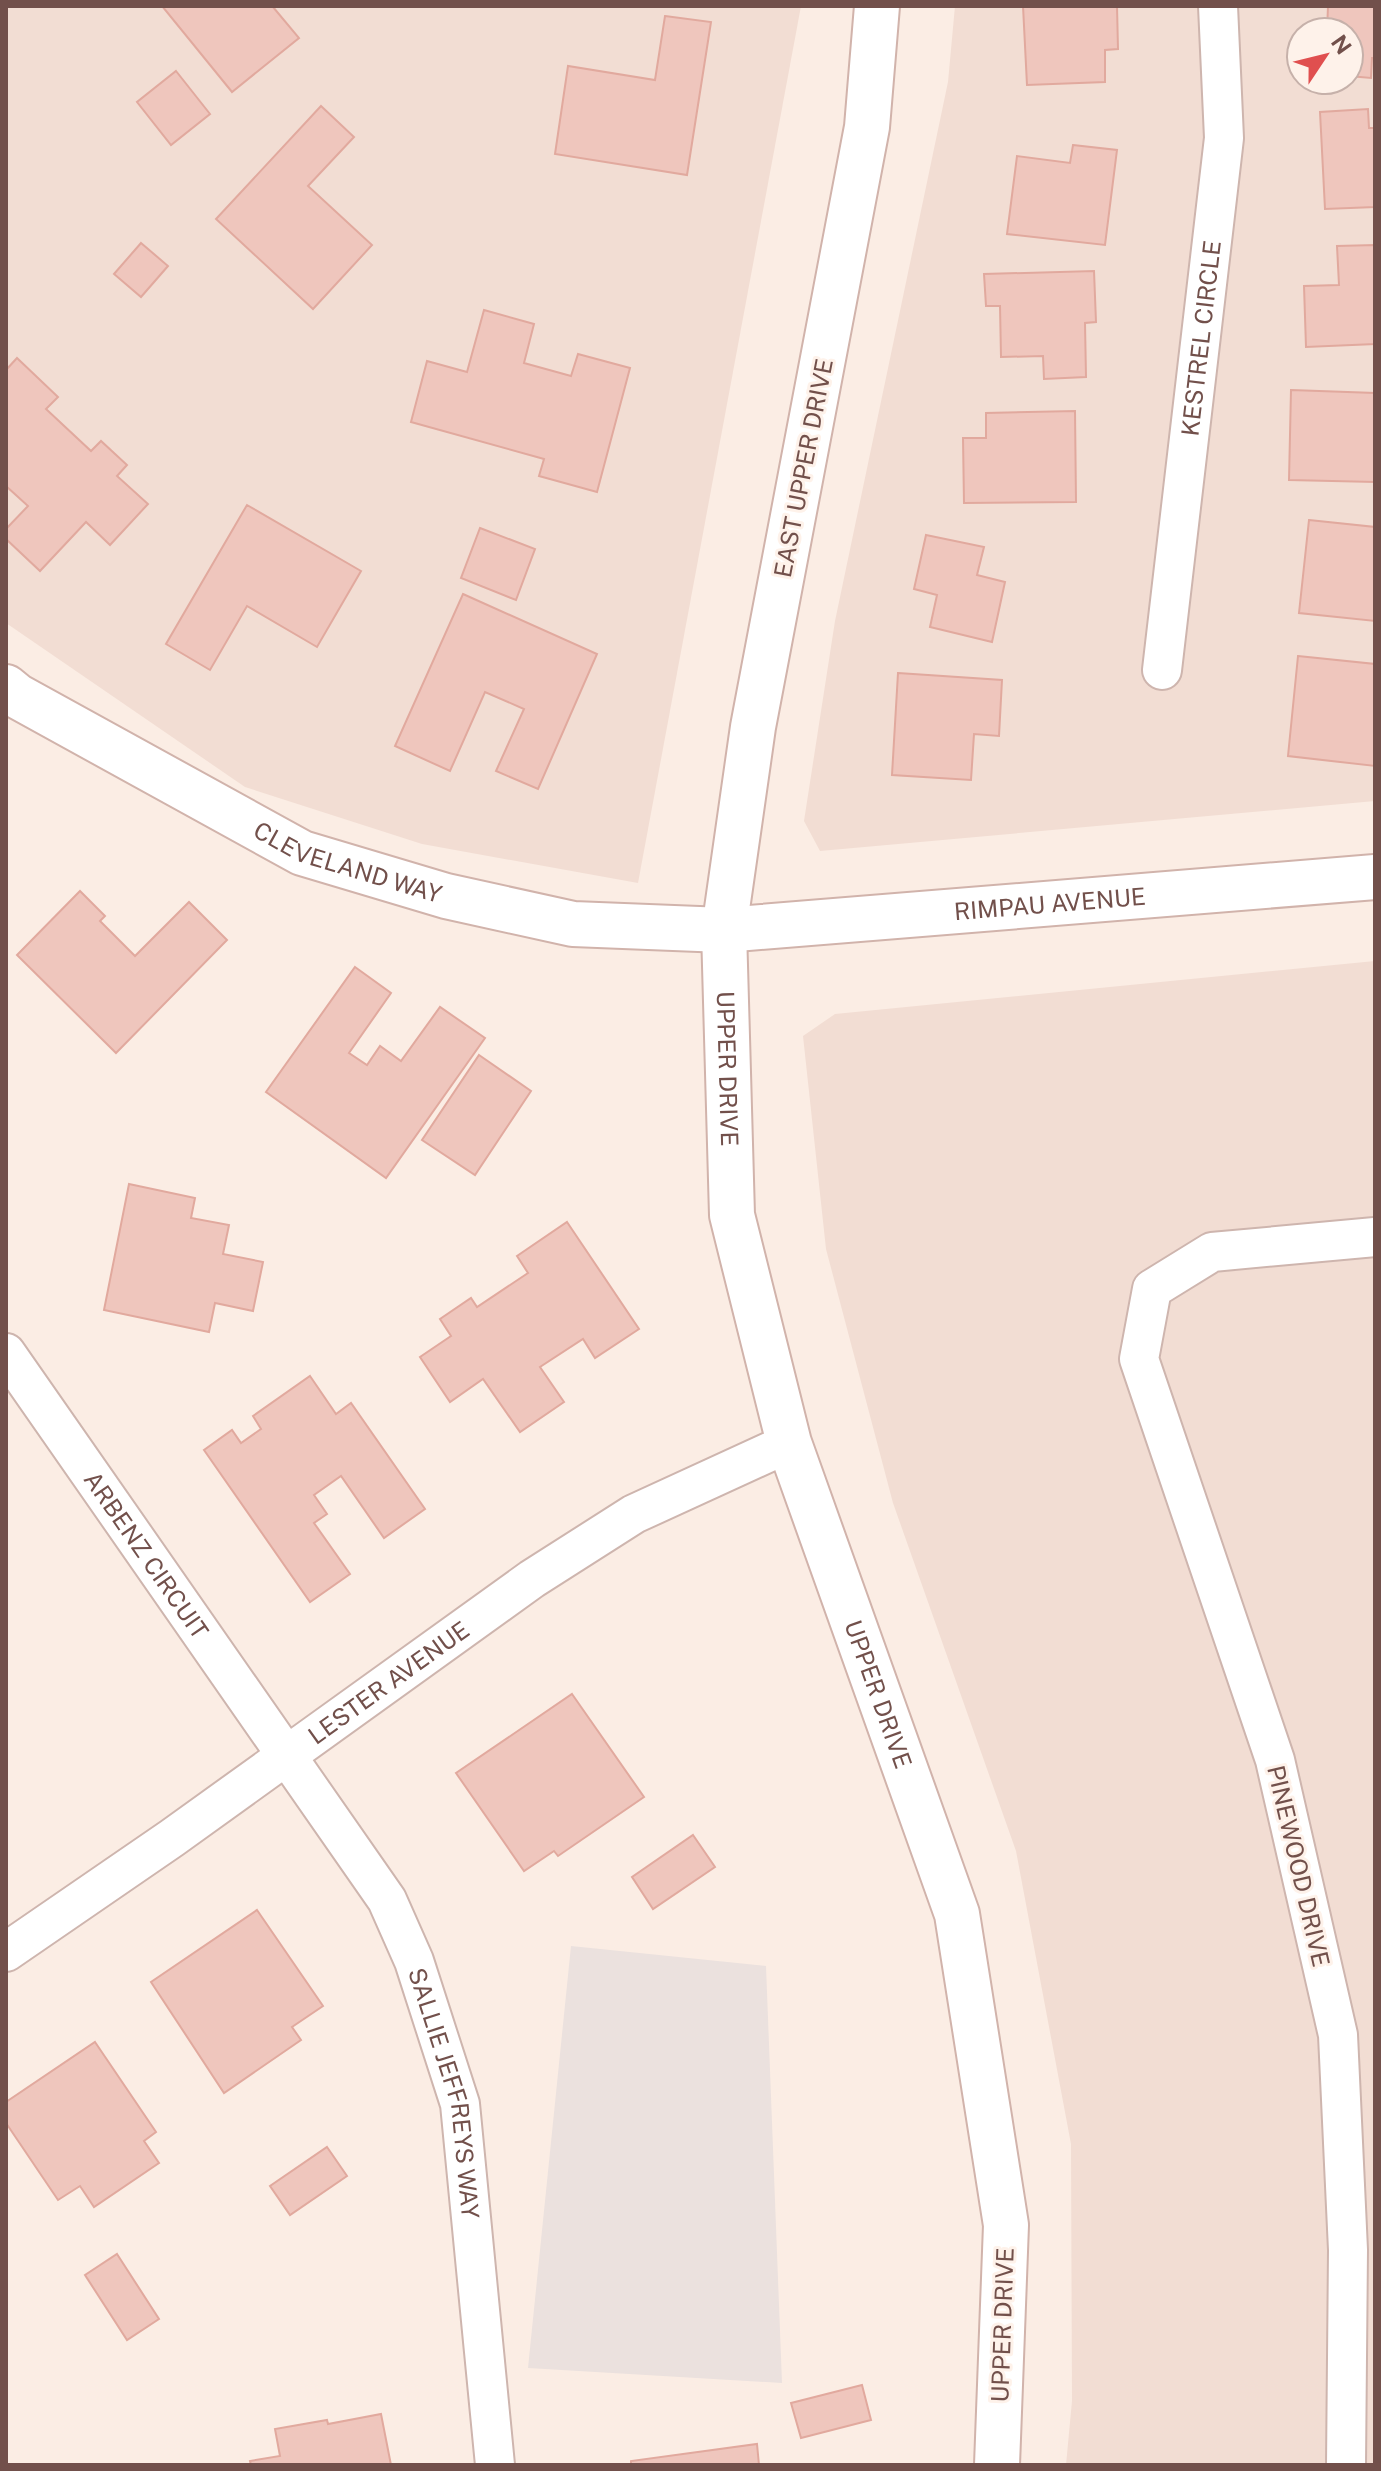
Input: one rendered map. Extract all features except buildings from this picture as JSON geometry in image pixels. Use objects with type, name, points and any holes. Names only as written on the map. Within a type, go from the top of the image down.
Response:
[{"type":"main road","name":"EAST UPPER DRIVE","points":[[724,930],[753,727],[867,127],[877,6]]},
{"type":"main road","name":"CLEVELAND WAY","points":[[6,687],[17,696],[302,853],[446,896],[573,924],[724,930]]},
{"type":"main road","name":"RIMPAU AVENUE","points":[[724,930],[1375,877]]},
{"type":"main road","name":"UPPER DRIVE","points":[[724,930],[732,1215],[789,1443],[957,1914],[1006,2225],[997,2465]]},
{"type":"street","name":"KESTREL CIRCLE","points":[[1162,670],[1224,138],[1218,6]]},
{"type":"street","name":"PINEWOOD DRIVE","points":[[1346,2465],[1348,2250],[1338,2035],[1275,1760],[1139,1359],[1152,1289],[1212,1252],[1375,1237]]},
{"type":"street","name":"ARBENZ CIRCUIT","points":[[6,1353],[288,1756]]},
{"type":"street","name":"LESTER AVENUE","points":[[6,1952],[288,1756],[532,1579],[634,1514],[789,1443]]},
{"type":"street","name":"SALLIE JEFFREYS WAY","points":[[288,1756],[387,1900],[414,1961],[460,2104],[495,2465]]},
{"type":"shaded area","points":[[6,6],[801,6],[638,883],[422,844],[245,787],[6,623]]},
{"type":"shaded area","points":[[955,6],[1375,6],[1375,801],[820,851],[804,821],[835,621],[948,82]]},
{"type":"shaded area","points":[[1375,961],[1375,2465],[1066,2465],[1072,2401],[1071,2144],[1016,1851],[893,1503],[826,1249],[803,1036],[835,1014]]},
{"type":"shaded area","points":[[571,1946],[766,1966],[782,2383],[528,2368]]}]
